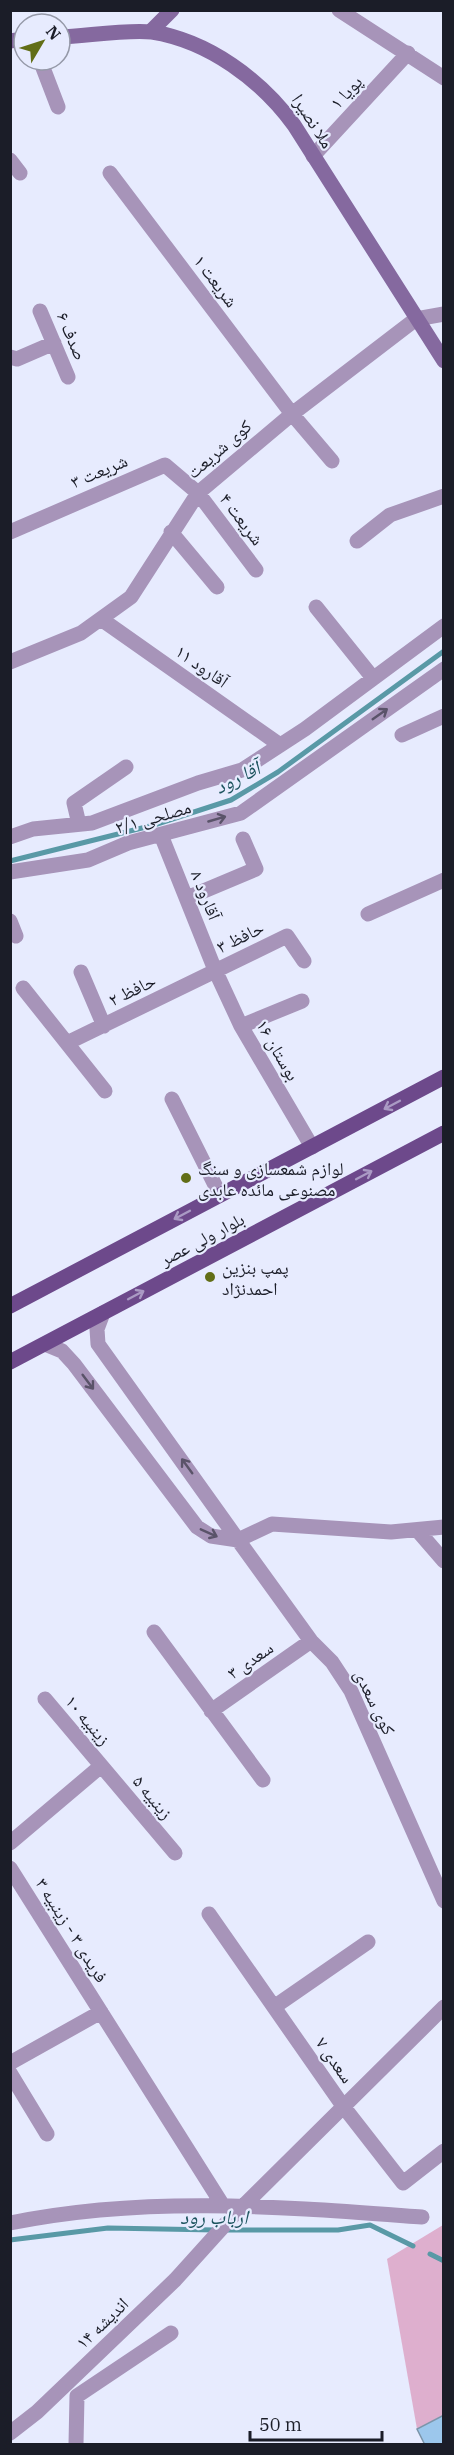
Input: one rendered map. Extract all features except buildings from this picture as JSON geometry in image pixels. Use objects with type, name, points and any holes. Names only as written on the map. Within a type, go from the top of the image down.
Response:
[{"type":"main road","name":"بلوار ولی عصر","points":[[12,1301],[444,1077]]},
{"type":"main road","name":"بلوار ولی عصر","points":[[10,1362],[444,1133]]},
{"type":"street","points":[[150,32],[172,10]]},
{"type":"street","points":[[339,10],[444,78]]},
{"type":"street","name":"ملا نصیرا","points":[[72,36],[150,32],[191,44],[251,79],[274,98],[444,361]]},
{"type":"street","name":"پویا ۱","points":[[313,156],[408,53]]},
{"type":"street","points":[[45,72],[58,106]]},
{"type":"street","points":[[10,160],[20,173]]},
{"type":"street","name":"شریعت ۱","points":[[110,173],[291,414],[332,461]]},
{"type":"street","name":"صدف ۶","points":[[40,311],[68,377]]},
{"type":"street","points":[[416,319],[444,314]]},
{"type":"street","name":"کوی شریعت","points":[[10,662],[81,633],[131,597],[198,493],[291,414],[416,319]]},
{"type":"street","points":[[10,357],[17,359],[54,343]]},
{"type":"street","name":"شریعت ۳","points":[[10,532],[165,465],[198,493]]},
{"type":"street","name":"شریعت ۴","points":[[198,493],[256,570]]},
{"type":"street","points":[[357,541],[390,516],[444,496]]},
{"type":"street","points":[[171,532],[217,587]]},
{"type":"street","points":[[316,608],[373,678]]},
{"type":"street","name":"آقارود ۱۱","points":[[101,619],[280,745]]},
{"type":"street","points":[[11,836],[33,830],[92,823],[198,783],[242,770],[444,626]]},
{"type":"street","name":"مصلحی ۲/۱","points":[[10,872],[88,860],[128,843],[241,813],[444,669]]},
{"type":"street","points":[[402,735],[444,716]]},
{"type":"street","points":[[79,824],[74,803],[126,768]]},
{"type":"street","name":"آقارود ۸","points":[[160,835],[215,970]]},
{"type":"street","points":[[186,898],[256,869],[243,839]]},
{"type":"street","points":[[368,914],[444,880]]},
{"type":"street","points":[[10,921],[16,936]]},
{"type":"street","name":"حافظ ۳","points":[[215,970],[287,936],[304,962]]},
{"type":"street","name":"حافظ ۲","points":[[67,1043],[215,970]]},
{"type":"street","name":"بوستان ۱۶","points":[[215,970],[241,1026],[312,1147]]},
{"type":"street","points":[[81,972],[104,1026]]},
{"type":"street","points":[[22,988],[105,1091]]},
{"type":"street","points":[[241,1026],[302,1001]]},
{"type":"street","points":[[172,1099],[220,1195]]},
{"type":"street","name":"کوی سعدی","points":[[103,1313],[97,1329],[98,1344],[311,1641],[332,1662],[351,1691],[444,1901]]},
{"type":"street","points":[[45,1344],[62,1352],[74,1364],[197,1527],[211,1536],[238,1540],[272,1524],[418,1531],[444,1527]]},
{"type":"street","points":[[418,1531],[444,1561]]},
{"type":"street","points":[[154,1632],[263,1780]]},
{"type":"street","name":"سعدی ۳","points":[[211,1710],[311,1641]]},
{"type":"street","name":"زینبیه ۱۰","points":[[45,1699],[101,1766]]},
{"type":"street","points":[[10,1843],[101,1766]]},
{"type":"street","name":"زینبیه ۵","points":[[101,1766],[175,1853]]},
{"type":"street","name":"فریدی ۳ - زینبیه ۳","points":[[10,1868],[222,2204]]},
{"type":"street","name":"سعدی ۷","points":[[209,1914],[343,2106],[403,2182],[444,2151]]},
{"type":"street","points":[[274,2007],[368,1942]]},
{"type":"street","points":[[244,2205],[444,2007]]},
{"type":"street","points":[[10,2063],[101,2012]]},
{"type":"street","points":[[10,2073],[47,2134]]},
{"type":"street","points":[[10,2223],[57,2214],[222,2204],[422,2217]]},
{"type":"street","name":"اندیشه ۱۴","points":[[10,2433],[37,2412],[175,2280],[244,2205]]},
{"type":"street","points":[[76,2445],[76,2396],[171,2333]]},
{"type":"shaded area","points":[[443,2225],[443,2415],[417,2429],[387,2259]]},
{"type":"waterway","name":"آقا رود","points":[[10,861],[154,825],[231,800],[278,772],[444,651]]},
{"type":"waterway","name":"ارباب رود","points":[[224,2230],[338,2230],[370,2225],[413,2246]]},
{"type":"waterway","name":"ارباب رود","points":[[10,2240],[108,2228],[215,2230]]},
{"type":"waterway","name":"ارباب رود","points":[[430,2254],[444,2261]]},
{"type":"place","name":"لوازم شمعسازی و سنگ مصنوعی مائده عابدی","points":[[186,1178]]},
{"type":"place","name":"پمپ بنزین احمدنژاد","points":[[210,1277]]}]
